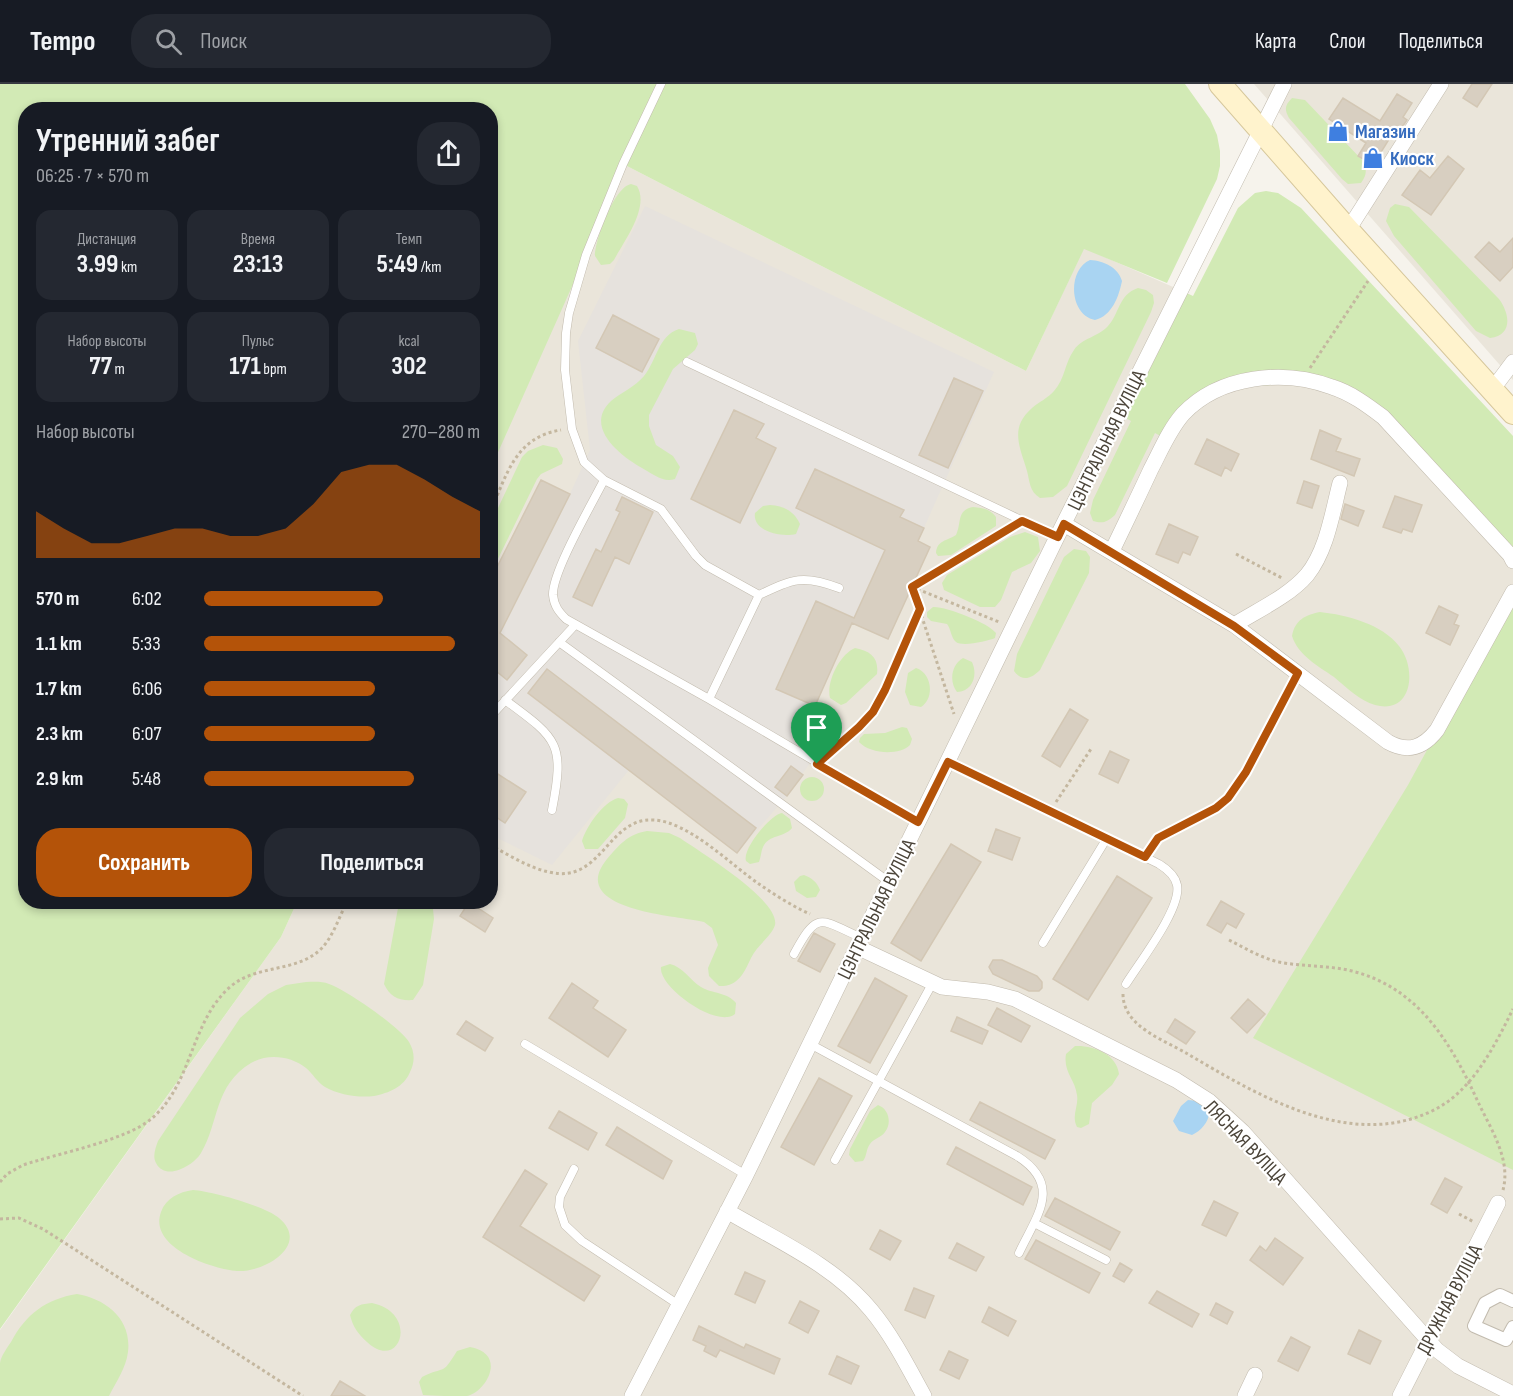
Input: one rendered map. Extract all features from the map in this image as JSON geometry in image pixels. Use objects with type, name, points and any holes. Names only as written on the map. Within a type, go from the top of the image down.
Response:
[{"type":"main road","points":[[1220,84],[1513,413]]},
{"type":"street","name":"ЦЭНТРАЛЬНАЯ ВУЛІЦА","points":[[632,1396],[746,1175],[1013,627],[1284,84]]},
{"type":"street","points":[[1348,230],[1441,84]]},
{"type":"street","points":[[1492,390],[1513,362]]},
{"type":"street","points":[[1112,551],[1166,439],[1184,414],[1209,394],[1237,383],[1268,378],[1302,379],[1326,385],[1350,394],[1383,417],[1503,546],[1513,561]]},
{"type":"street","points":[[1234,626],[1297,585],[1306,576],[1320,555],[1340,483]]},
{"type":"street","points":[[1061,531],[1112,551],[1234,626],[1388,742],[1405,749],[1423,744],[1437,730],[1513,592]]},
{"type":"street","name":"ЛЯСНАЯ ВУЛІЦА","points":[[859,943],[932,984],[951,989],[988,992],[1014,999],[1159,1071],[1209,1101],[1260,1150],[1428,1342],[1458,1366],[1513,1394]]},
{"type":"street","name":"ДРУЖНАЯ ВУЛІЦА","points":[[1400,1396],[1498,1203]]},
{"type":"street","points":[[727,1211],[822,1267],[856,1293],[884,1327],[924,1396]]},
{"type":"street","points":[[1513,1301],[1500,1295],[1485,1303],[1474,1326],[1506,1340],[1513,1327]]},
{"type":"street","points":[[1245,1396],[1255,1375]]},
{"type":"lane","points":[[660,84],[623,164],[586,255],[569,313],[565,361],[572,429],[584,462],[604,480],[661,509],[705,565],[759,595]]},
{"type":"lane","points":[[687,362],[1022,521],[1061,531]]},
{"type":"lane","points":[[604,480],[554,583],[554,603],[559,612],[576,625],[709,699],[918,822]]},
{"type":"lane","points":[[709,699],[759,595],[798,579],[820,581],[839,588]]},
{"type":"lane","points":[[498,708],[576,625]]},
{"type":"lane","points":[[559,642],[889,882]]},
{"type":"lane","points":[[505,700],[542,727],[556,746],[558,770],[552,810]]},
{"type":"lane","points":[[948,762],[1145,857],[1167,869],[1174,877],[1177,896],[1169,915],[1126,984]]},
{"type":"lane","points":[[1042,943],[1107,838]]},
{"type":"lane","points":[[794,954],[810,926],[818,922],[828,923],[859,943]]},
{"type":"lane","points":[[835,1160],[932,984]]},
{"type":"lane","points":[[525,1044],[746,1175]]},
{"type":"lane","points":[[810,1044],[1017,1156],[1033,1167],[1042,1180],[1042,1204],[1019,1253]]},
{"type":"lane","points":[[574,1169],[560,1197],[560,1216],[565,1225],[582,1241],[679,1305]]},
{"type":"lane","points":[[1034,1222],[1106,1260]]},
{"type":"path","points":[[1302,379],[1379,265]]},
{"type":"path","points":[[498,495],[519,452],[530,441],[543,434],[572,429]]},
{"type":"path","points":[[912,587],[1022,521]]},
{"type":"path","points":[[1236,554],[1297,585]]},
{"type":"path","points":[[912,587],[961,736]]},
{"type":"path","points":[[912,587],[1013,627]]},
{"type":"path","points":[[817,764],[873,712],[920,609]]},
{"type":"path","points":[[1145,857],[1158,838],[1216,808],[1228,798],[1246,772],[1298,673]]},
{"type":"path","points":[[1050,810],[1091,749]]},
{"type":"path","points":[[498,849],[538,869],[560,874],[573,873],[595,860],[627,827],[639,822],[665,822],[690,834],[780,898],[828,923]]},
{"type":"path","points":[[0,1182],[7,1174],[23,1165],[133,1131],[151,1120],[164,1106],[176,1086],[207,1016],[219,998],[231,986],[246,977],[310,958],[322,948],[333,933],[344,909]]},
{"type":"path","points":[[1229,940],[1277,961],[1352,970],[1384,982],[1400,992],[1430,1018],[1454,1050],[1503,1160],[1504,1184],[1498,1203]]},
{"type":"path","points":[[1126,984],[1123,991],[1125,1009],[1140,1026],[1250,1090],[1288,1107],[1310,1114],[1366,1124],[1398,1122],[1431,1112],[1446,1104],[1469,1081],[1491,1050],[1513,1009]]},
{"type":"path","points":[[0,1219],[19,1218],[43,1230],[303,1396]]},
{"type":"shaded area","points":[[1254,84],[1513,84],[1513,380]]},
{"type":"shaded area","points":[[623,164],[1026,371],[1084,248],[1180,290],[1209,395],[1285,378],[1367,405],[1513,561],[1513,592],[1409,785],[1513,1170],[1513,1396],[0,1396],[0,1330],[281,937],[294,909],[498,909],[498,444]]},
{"type":"shaded area","points":[[645,206],[994,372],[918,541],[930,547],[888,639],[852,623],[815,706],[833,730],[787,796],[737,853],[629,770],[552,865],[498,838],[498,565],[541,480],[570,494],[590,450],[578,341]]},
{"type":"green space","points":[[0,84],[1185,84],[1210,119],[1217,135],[1220,166],[1217,179],[1167,283],[1084,249],[1026,371],[623,164],[586,255],[498,452],[498,102],[18,102],[18,909],[294,909],[281,937],[0,1329]]},
{"type":"green space","points":[[1292,98],[1305,100],[1363,161],[1366,172],[1361,183],[1348,184],[1342,179],[1289,118],[1286,107]]},
{"type":"green space","points":[[631,184],[637,186],[640,194],[638,214],[614,260],[610,264],[601,265],[595,256],[602,227],[618,194]]},
{"type":"green space","points":[[1266,191],[1278,193],[1301,208],[1513,436],[1513,561],[1399,433],[1319,382],[1222,388],[1166,439],[1155,433],[1115,515],[1105,522],[1093,521],[1090,513],[1093,500],[1131,421],[1119,414],[1180,290],[1193,296],[1238,208],[1255,193]]},
{"type":"green space","points":[[1395,204],[1409,207],[1499,299],[1507,317],[1503,333],[1490,338],[1476,331],[1394,236],[1386,221],[1390,208]]},
{"type":"green space","points":[[1138,288],[1153,295],[1154,303],[1151,312],[1067,486],[1053,497],[1040,498],[1031,486],[1019,446],[1018,430],[1021,423],[1032,408],[1049,396],[1058,386],[1077,346],[1108,326],[1123,300],[1131,291]]},
{"type":"green space","points":[[679,329],[695,333],[698,344],[695,350],[673,369],[649,415],[649,426],[656,445],[673,456],[680,467],[675,479],[666,480],[624,456],[608,440],[601,421],[603,411],[611,401],[640,380],[666,337]]},
{"type":"green space","points":[[543,445],[557,448],[563,459],[562,464],[541,474],[537,479],[498,559],[498,508],[522,457],[528,451]]},
{"type":"green space","points":[[763,506],[784,508],[795,516],[800,524],[796,534],[776,534],[763,529],[758,524],[755,513]]},
{"type":"green space","points":[[973,507],[991,512],[996,517],[996,526],[951,555],[938,556],[936,553],[938,546],[956,535],[962,514]]},
{"type":"green space","points":[[1025,532],[1038,537],[1040,551],[1031,563],[1012,572],[1001,600],[995,607],[980,607],[944,590],[942,583],[947,575],[1010,537]]},
{"type":"green space","points":[[1074,549],[1086,551],[1090,557],[1089,573],[1040,670],[1033,676],[1020,677],[1014,671],[1017,654],[1064,557]]},
{"type":"green space","points":[[1513,592],[1513,1170],[1253,1038],[1408,785]]},
{"type":"green space","points":[[933,607],[947,609],[976,620],[992,629],[996,633],[995,638],[970,644],[956,642],[947,624],[931,621],[927,617],[927,612]]},
{"type":"green space","points":[[1320,612],[1341,615],[1363,622],[1374,626],[1392,638],[1405,655],[1408,666],[1408,688],[1404,697],[1388,706],[1375,705],[1353,693],[1309,660],[1295,643],[1292,636],[1293,630],[1305,617]]},
{"type":"green space","points":[[855,648],[873,656],[877,664],[877,674],[841,705],[830,698],[830,684],[839,662]]},
{"type":"green space","points":[[963,658],[972,662],[974,677],[967,689],[957,692],[954,688],[952,674],[956,665]]},
{"type":"green space","points":[[916,668],[926,675],[930,686],[928,698],[921,707],[910,705],[905,692],[908,673]]},
{"type":"green space","points":[[902,727],[907,728],[912,739],[910,745],[905,749],[892,752],[877,751],[859,742],[864,734],[885,733]]},
{"type":"green space","points":[[812,777],[820,781],[824,789],[820,797],[812,801],[804,797],[800,789],[804,781]]},
{"type":"green space","points":[[618,798],[624,799],[628,804],[625,818],[598,849],[585,849],[582,841],[591,822],[607,804]]},
{"type":"green space","points":[[782,813],[790,819],[792,828],[769,840],[763,847],[759,862],[750,864],[746,861],[746,856],[752,841],[771,820]]},
{"type":"green space","points":[[647,831],[669,833],[680,838],[737,877],[765,903],[773,915],[775,925],[771,933],[754,953],[736,982],[719,986],[709,976],[708,968],[718,945],[712,928],[704,922],[631,908],[613,900],[601,890],[598,876],[607,859],[629,837]]},
{"type":"green space","points":[[804,875],[819,887],[820,890],[816,897],[807,898],[796,891],[794,882]]},
{"type":"green space","points":[[398,909],[433,909],[434,919],[423,985],[413,1000],[403,1000],[389,992],[384,984]]},
{"type":"green space","points":[[670,964],[679,968],[701,987],[732,999],[736,1003],[735,1014],[727,1017],[715,1016],[690,1004],[678,995],[663,975],[661,967]]},
{"type":"green space","points":[[323,982],[337,987],[372,1009],[404,1035],[411,1046],[414,1057],[412,1068],[404,1082],[380,1095],[368,1097],[349,1095],[325,1087],[306,1068],[293,1061],[279,1057],[258,1060],[239,1072],[230,1082],[219,1105],[207,1141],[197,1158],[180,1170],[161,1169],[154,1157],[158,1141],[240,1018],[268,994],[286,985]]},
{"type":"green space","points":[[1075,1046],[1089,1047],[1103,1052],[1114,1061],[1119,1074],[1112,1085],[1092,1103],[1089,1124],[1081,1128],[1075,1123],[1077,1095],[1066,1066],[1066,1054]]},
{"type":"green space","points":[[878,1105],[887,1113],[889,1121],[887,1128],[870,1144],[863,1161],[855,1162],[849,1155],[850,1149],[870,1111]]},
{"type":"green space","points":[[193,1190],[237,1200],[272,1213],[287,1228],[290,1238],[287,1247],[271,1262],[248,1270],[237,1271],[212,1266],[184,1254],[172,1246],[159,1225],[161,1212],[166,1203],[174,1196]]},
{"type":"green space","points":[[77,1294],[107,1306],[115,1312],[126,1330],[127,1358],[109,1396],[0,1396],[0,1363],[23,1323],[46,1304]]},
{"type":"green space","points":[[372,1303],[387,1309],[396,1318],[400,1328],[400,1338],[396,1346],[388,1350],[379,1350],[367,1342],[356,1330],[351,1319],[350,1315],[356,1307]]},
{"type":"green space","points":[[470,1347],[482,1351],[488,1357],[491,1365],[490,1373],[481,1388],[467,1396],[423,1395],[419,1382],[422,1377],[442,1369],[457,1351]]},
{"type":"water","points":[[1090,260],[1110,266],[1122,281],[1117,299],[1110,310],[1095,320],[1080,310],[1074,292],[1077,273]]},
{"type":"water","points":[[1188,1100],[1198,1101],[1209,1111],[1204,1125],[1192,1135],[1179,1131],[1173,1121],[1181,1106]]},
{"type":"building","points":[[1472,84],[1492,84],[1477,107],[1463,98]]},
{"type":"building","points":[[1397,94],[1412,103],[1403,117],[1407,120],[1400,130],[1396,128],[1373,165],[1358,156],[1366,143],[1329,119],[1343,98],[1380,121]]},
{"type":"building","points":[[1448,156],[1464,169],[1431,215],[1402,195],[1420,170],[1430,178]]},
{"type":"building","points":[[1513,238],[1513,267],[1500,281],[1475,257],[1489,242],[1500,252]]},
{"type":"building","points":[[613,315],[659,339],[642,372],[596,348]]},
{"type":"building","points":[[954,378],[983,391],[948,468],[919,455]]},
{"type":"building","points":[[734,410],[764,424],[756,438],[776,448],[740,523],[691,499]]},
{"type":"building","points":[[1320,430],[1341,439],[1336,451],[1360,459],[1354,476],[1311,459]]},
{"type":"building","points":[[1207,439],[1239,454],[1231,471],[1225,467],[1221,476],[1195,464]]},
{"type":"building","points":[[815,469],[904,510],[900,517],[924,528],[918,541],[930,547],[888,639],[852,623],[815,706],[776,689],[816,601],[854,618],[885,550],[796,508]]},
{"type":"building","points":[[541,480],[570,494],[500,633],[527,655],[507,680],[498,673],[498,565]]},
{"type":"building","points":[[1304,481],[1319,486],[1312,508],[1297,503]]},
{"type":"building","points":[[1395,496],[1422,505],[1412,532],[1403,529],[1401,533],[1383,527]]},
{"type":"building","points":[[622,497],[653,512],[629,564],[615,557],[592,606],[573,597],[596,549],[601,552],[620,512],[616,510]]},
{"type":"building","points":[[1345,504],[1364,511],[1358,526],[1341,519]]},
{"type":"building","points":[[1169,524],[1198,537],[1190,555],[1183,552],[1178,563],[1156,554]]},
{"type":"building","points":[[1439,606],[1458,615],[1454,624],[1459,626],[1450,645],[1426,633]]},
{"type":"building","points":[[547,669],[756,828],[737,853],[528,693]]},
{"type":"building","points":[[1070,709],[1088,720],[1060,767],[1042,756]]},
{"type":"building","points":[[1110,751],[1129,760],[1118,783],[1099,774]]},
{"type":"building","points":[[791,766],[803,775],[787,796],[775,787]]},
{"type":"building","points":[[498,774],[526,792],[505,823],[498,818]]},
{"type":"building","points":[[996,829],[1020,838],[1012,860],[988,851]]},
{"type":"building","points":[[951,844],[981,862],[921,961],[891,943]]},
{"type":"building","points":[[1117,876],[1152,898],[1088,1000],[1053,979]]},
{"type":"building","points":[[1221,901],[1244,914],[1236,928],[1227,923],[1221,933],[1207,925]]},
{"type":"building","points":[[464,909],[480,909],[493,918],[485,932],[460,916]]},
{"type":"building","points":[[814,933],[835,944],[820,972],[798,961]]},
{"type":"building","points":[[993,960],[1002,960],[1037,976],[1042,982],[1042,988],[1039,991],[1029,991],[993,974],[989,967]]},
{"type":"building","points":[[875,978],[907,996],[870,1063],[838,1046]]},
{"type":"building","points":[[572,983],[598,1001],[593,1008],[626,1030],[608,1057],[549,1018]]},
{"type":"building","points":[[1248,999],[1265,1014],[1247,1033],[1231,1018]]},
{"type":"building","points":[[997,1008],[1030,1026],[1021,1042],[988,1025]]},
{"type":"building","points":[[957,1017],[988,1031],[982,1044],[951,1031]]},
{"type":"building","points":[[1175,1019],[1195,1032],[1186,1044],[1167,1032]]},
{"type":"building","points":[[466,1021],[493,1038],[485,1051],[457,1034]]},
{"type":"building","points":[[819,1078],[852,1096],[814,1165],[781,1147]]},
{"type":"building","points":[[980,1102],[1055,1140],[1045,1159],[970,1120]]},
{"type":"building","points":[[559,1111],[597,1133],[588,1150],[549,1128]]},
{"type":"building","points":[[617,1127],[672,1161],[663,1179],[606,1145]]},
{"type":"building","points":[[956,1147],[1032,1187],[1023,1205],[947,1164]]},
{"type":"building","points":[[525,1170],[547,1184],[520,1226],[600,1276],[584,1301],[483,1237]]},
{"type":"building","points":[[1445,1178],[1462,1187],[1447,1213],[1431,1204]]},
{"type":"building","points":[[1055,1198],[1120,1232],[1110,1250],[1045,1216]]},
{"type":"building","points":[[1214,1201],[1238,1213],[1226,1236],[1202,1225]]},
{"type":"building","points":[[880,1230],[901,1241],[890,1260],[870,1249]]},
{"type":"building","points":[[1275,1238],[1303,1258],[1283,1285],[1250,1260],[1260,1246],[1266,1251]]},
{"type":"building","points":[[1036,1240],[1100,1273],[1089,1293],[1025,1259]]},
{"type":"building","points":[[957,1243],[984,1257],[976,1271],[949,1258]]},
{"type":"building","points":[[1120,1263],[1132,1270],[1124,1282],[1113,1276]]},
{"type":"building","points":[[745,1272],[765,1281],[755,1303],[735,1294]]},
{"type":"building","points":[[914,1288],[934,1296],[925,1318],[905,1310]]},
{"type":"building","points":[[1157,1291],[1199,1314],[1192,1327],[1149,1303]]},
{"type":"building","points":[[800,1301],[819,1311],[808,1333],[789,1323]]},
{"type":"building","points":[[1216,1303],[1233,1312],[1227,1324],[1210,1315]]},
{"type":"building","points":[[989,1307],[1016,1321],[1008,1336],[982,1322]]},
{"type":"building","points":[[699,1326],[744,1348],[746,1344],[780,1359],[774,1374],[720,1350],[716,1357],[704,1351],[706,1346],[693,1340]]},
{"type":"building","points":[[1359,1330],[1381,1341],[1370,1364],[1348,1354]]},
{"type":"building","points":[[1291,1337],[1310,1347],[1298,1371],[1278,1361]]},
{"type":"building","points":[[949,1351],[968,1360],[959,1379],[940,1370]]},
{"type":"building","points":[[837,1356],[859,1366],[851,1384],[829,1374]]},
{"type":"building","points":[[340,1381],[365,1396],[331,1396]]},
{"type":"place","name":"Магазин","points":[[1338,131]]},
{"type":"place","name":"Киоск","points":[[1373,158]]},
{"type":"route","points":[[1022,521],[1058,537],[1064,524],[1234,626],[1298,673],[1246,772],[1228,798],[1216,808],[1158,838],[1145,857],[948,762],[918,822],[817,764],[866,720],[879,702],[920,609],[912,587],[1022,521]]}]
